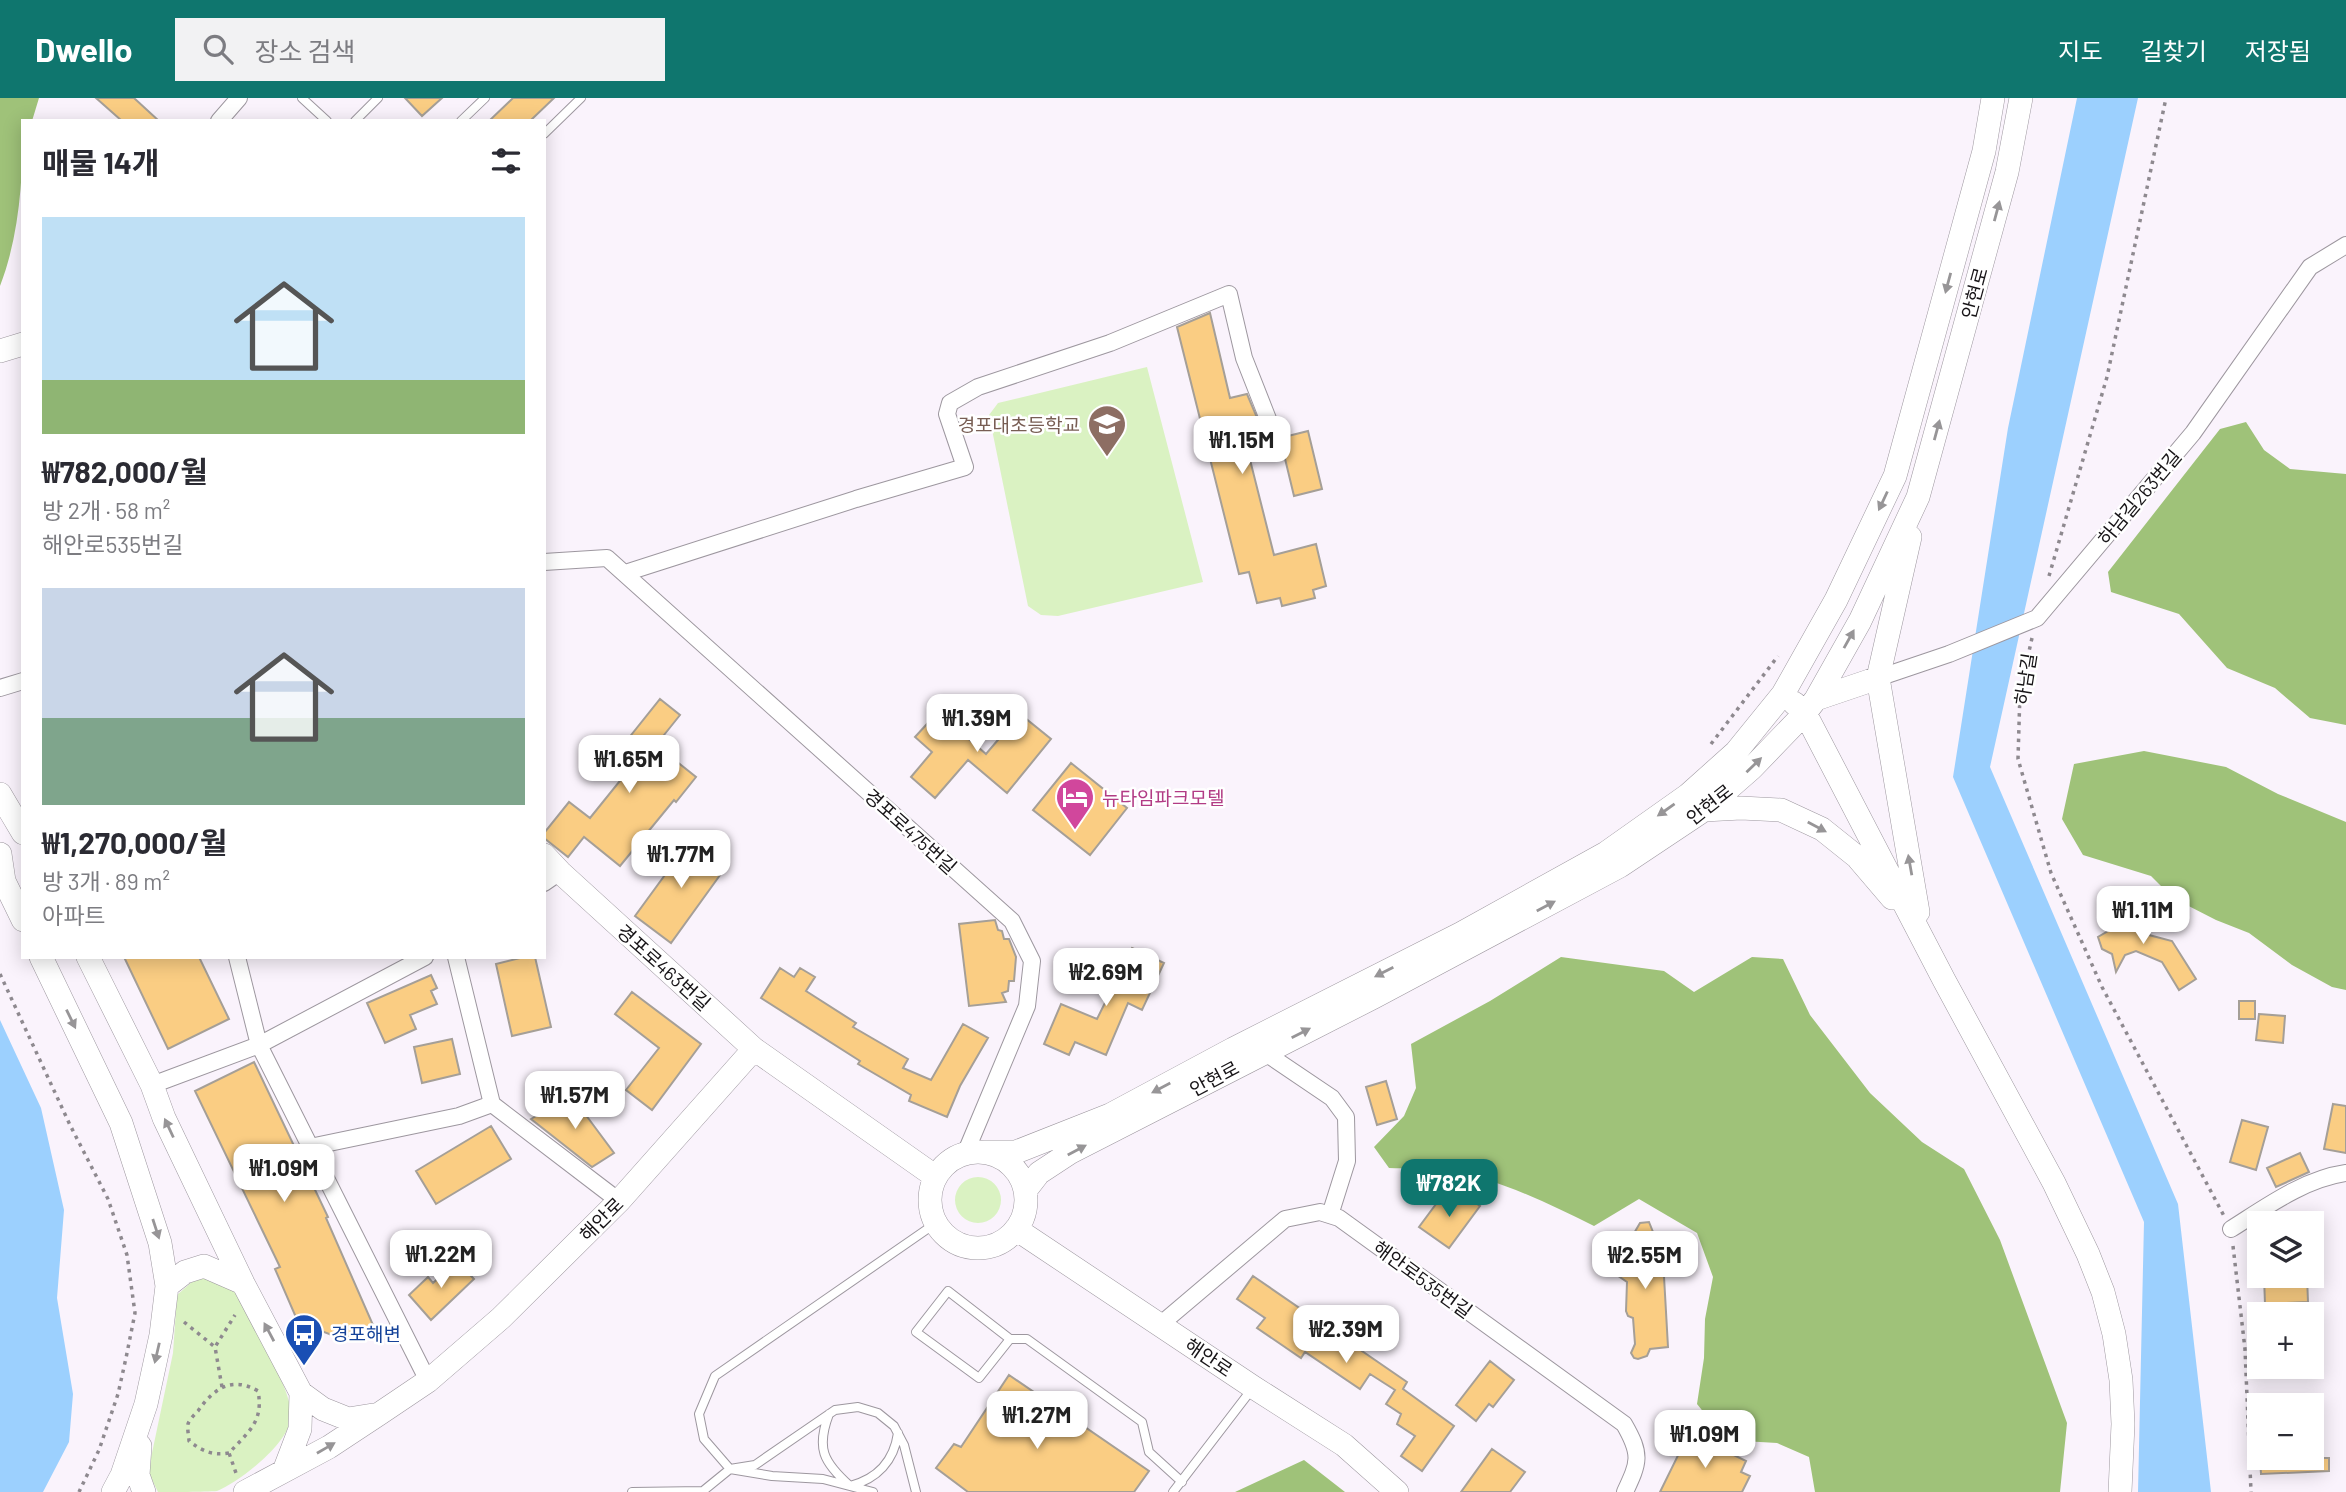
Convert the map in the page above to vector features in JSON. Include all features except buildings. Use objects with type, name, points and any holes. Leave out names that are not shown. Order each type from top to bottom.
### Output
[{"type":"street","points":[[221,119],[239,98]]},
{"type":"street","name":"안현로","points":[[974,1153],[1016,1152],[1110,1115],[1233,1049],[1460,934],[1606,853],[1688,794],[1736,752],[1783,694],[1836,600],[1895,476],[1984,151],[1993,98]]},
{"type":"street","name":"안현로","points":[[1025,1191],[1039,1173],[1071,1152],[1620,866],[1704,810],[1752,768],[1810,706],[1860,621],[1920,490],[2007,172],[2021,98]]},
{"type":"street","name":"하남길263번길","points":[[1878,678],[1950,654],[2031,620],[2193,433],[2310,267],[2346,245]]},
{"type":"street","points":[[625,573],[965,467],[947,414],[950,403],[978,387],[1110,343],[1228,294],[1244,358],[1268,419]]},
{"type":"street","points":[[0,351],[21,345]]},
{"type":"street","points":[[1920,490],[1878,678],[1921,932]]},
{"type":"street","name":"경포로475번길","points":[[546,562],[607,558],[1012,921],[1032,961],[1027,1006],[974,1153]]},
{"type":"street","points":[[1810,706],[1878,678]]},
{"type":"street","points":[[0,688],[21,682]]},
{"type":"street","points":[[1783,694],[1810,706],[1944,979],[2054,1183],[2088,1254],[2103,1292],[2114,1334],[2121,1380],[2123,1424],[2120,1492]]},
{"type":"street","points":[[0,794],[21,830]]},
{"type":"street","points":[[1704,810],[1781,810],[1822,829],[1857,857],[1921,932]]},
{"type":"street","points":[[0,854],[4,881],[21,916]]},
{"type":"street","name":"경포로463번길","points":[[546,860],[552,877],[754,1049]]},
{"type":"street","points":[[42,959],[121,1123],[160,1243],[167,1286],[138,1463],[138,1475],[144,1492]]},
{"type":"street","points":[[89,959],[152,1085],[164,1118],[243,1283],[301,1393],[323,1409],[348,1419],[379,1414]]},
{"type":"street","points":[[238,959],[259,1045],[428,1381]]},
{"type":"street","points":[[152,1085],[259,1045],[421,959]]},
{"type":"street","points":[[456,959],[492,1104],[620,1201]]},
{"type":"street","points":[[754,1049],[936,1177]]},
{"type":"street","name":"해안로","points":[[241,1485],[284,1471],[329,1447],[428,1381],[501,1318],[620,1201],[754,1049]]},
{"type":"street","points":[[1161,1324],[1285,1219],[1320,1212],[1330,1215],[1348,1161],[1346,1116],[1332,1098],[1264,1052]]},
{"type":"street","points":[[310,1147],[458,1116],[492,1104]]},
{"type":"street","points":[[974,1153],[998,1157],[1011,1165],[1020,1177],[1025,1191],[1025,1204],[1016,1229],[1004,1240],[990,1246],[974,1248],[959,1244],[946,1236],[936,1223],[930,1208],[930,1192],[943,1167],[974,1153]]},
{"type":"street","points":[[2231,1229],[2290,1193],[2334,1175],[2346,1174]]},
{"type":"street","name":"해안로535번길","points":[[1330,1215],[1339,1218],[1624,1424],[1633,1440],[1638,1465],[1625,1492]]},
{"type":"street","name":"해안로","points":[[1016,1229],[1344,1445],[1397,1492]]},
{"type":"street","points":[[167,1286],[185,1272],[204,1266],[243,1283]]},
{"type":"street","points":[[284,1471],[300,1429],[301,1393]]},
{"type":"street","points":[[113,1492],[122,1475],[146,1404]]},
{"type":"lane","points":[[302,98],[325,119]]},
{"type":"lane","points":[[357,119],[378,98]]},
{"type":"lane","points":[[463,119],[485,98]]},
{"type":"lane","points":[[546,132],[582,98]]},
{"type":"lane","points":[[873,1492],[823,1479],[772,1476],[730,1469],[704,1439],[699,1414],[715,1376],[936,1223]]},
{"type":"lane","points":[[1010,1339],[979,1378],[916,1332],[948,1291],[1010,1339],[1027,1339],[1142,1422],[1149,1452],[1182,1482]]},
{"type":"lane","points":[[1173,1492],[1254,1387]]},
{"type":"lane","points":[[632,1492],[703,1492],[730,1469],[755,1465],[835,1410],[858,1407],[878,1413],[894,1426],[904,1445],[916,1492]]},
{"type":"lane","points":[[829,1414],[822,1433],[823,1452],[833,1471],[850,1486]]},
{"type":"lane","points":[[850,1486],[863,1483],[890,1461],[898,1433]]},
{"type":"path","points":[[2048,578],[2107,377],[2166,98]]},
{"type":"path","name":"하남길","points":[[2031,620],[2020,692],[2018,759],[2051,873],[2102,987],[2231,1229],[2245,1349],[2251,1492]]},
{"type":"path","points":[[1704,753],[1784,648]]},
{"type":"path","points":[[0,974],[70,1125],[108,1199],[127,1255],[135,1313],[126,1358],[99,1450],[79,1492]]},
{"type":"path","points":[[215,1347],[240,1308]]},
{"type":"path","points":[[179,1318],[215,1347],[222,1387]]},
{"type":"path","points":[[236,1383],[258,1391],[261,1405],[257,1422],[229,1453],[203,1452],[189,1441],[188,1424],[204,1402],[222,1387],[236,1383]]},
{"type":"path","points":[[229,1453],[241,1485]]},
{"type":"green space","points":[[0,98],[39,98],[33,119],[21,119],[19,205],[12,246],[0,286]]},
{"type":"green space","points":[[1147,367],[1203,582],[1058,616],[1041,615],[1028,606],[989,415],[998,403]]},
{"type":"green space","points":[[2246,422],[2264,450],[2290,469],[2346,474],[2346,725],[2310,718],[2275,688],[2227,668],[2179,614],[2111,592],[2108,572],[2220,429]]},
{"type":"green space","points":[[2144,751],[2226,767],[2278,794],[2346,822],[2346,990],[2332,987],[2292,965],[2249,933],[2173,898],[2151,876],[2083,855],[2062,819],[2074,764]]},
{"type":"green space","points":[[1561,957],[1664,971],[1694,992],[1752,957],[1783,959],[1810,1015],[1870,1093],[1922,1142],[1964,1169],[2000,1240],[2067,1423],[2060,1492],[1815,1492],[1809,1457],[1777,1443],[1726,1440],[1697,1404],[1704,1358],[1705,1319],[1713,1277],[1697,1233],[1639,1199],[1594,1226],[1521,1192],[1482,1178],[1443,1170],[1389,1168],[1374,1147],[1404,1116],[1416,1088],[1411,1044],[1490,1001]]},
{"type":"green space","points":[[978,1177],[994,1184],[1001,1200],[994,1216],[978,1223],[962,1216],[955,1200],[962,1184]]},
{"type":"green space","points":[[210,1276],[232,1285],[277,1370],[290,1404],[291,1417],[282,1439],[273,1450],[250,1471],[226,1486],[217,1491],[158,1492],[148,1472],[173,1353],[177,1295],[194,1280]]},
{"type":"green space","points":[[1304,1460],[1345,1492],[1235,1492]]},
{"type":"water","points":[[2077,98],[2138,98],[1990,767],[2178,1204],[2211,1492],[2138,1492],[2144,1222],[1953,777],[2008,428]]},
{"type":"water","points":[[0,1020],[41,1108],[64,1210],[57,1298],[73,1394],[69,1442],[43,1492],[0,1492]]},
{"type":"place","name":"경포대초등학교","points":[[1107,458]]},
{"type":"place","name":"뉴타임파크모텔","points":[[1075,831]]},
{"type":"place","name":"경포해변","points":[[304,1367]]}]
